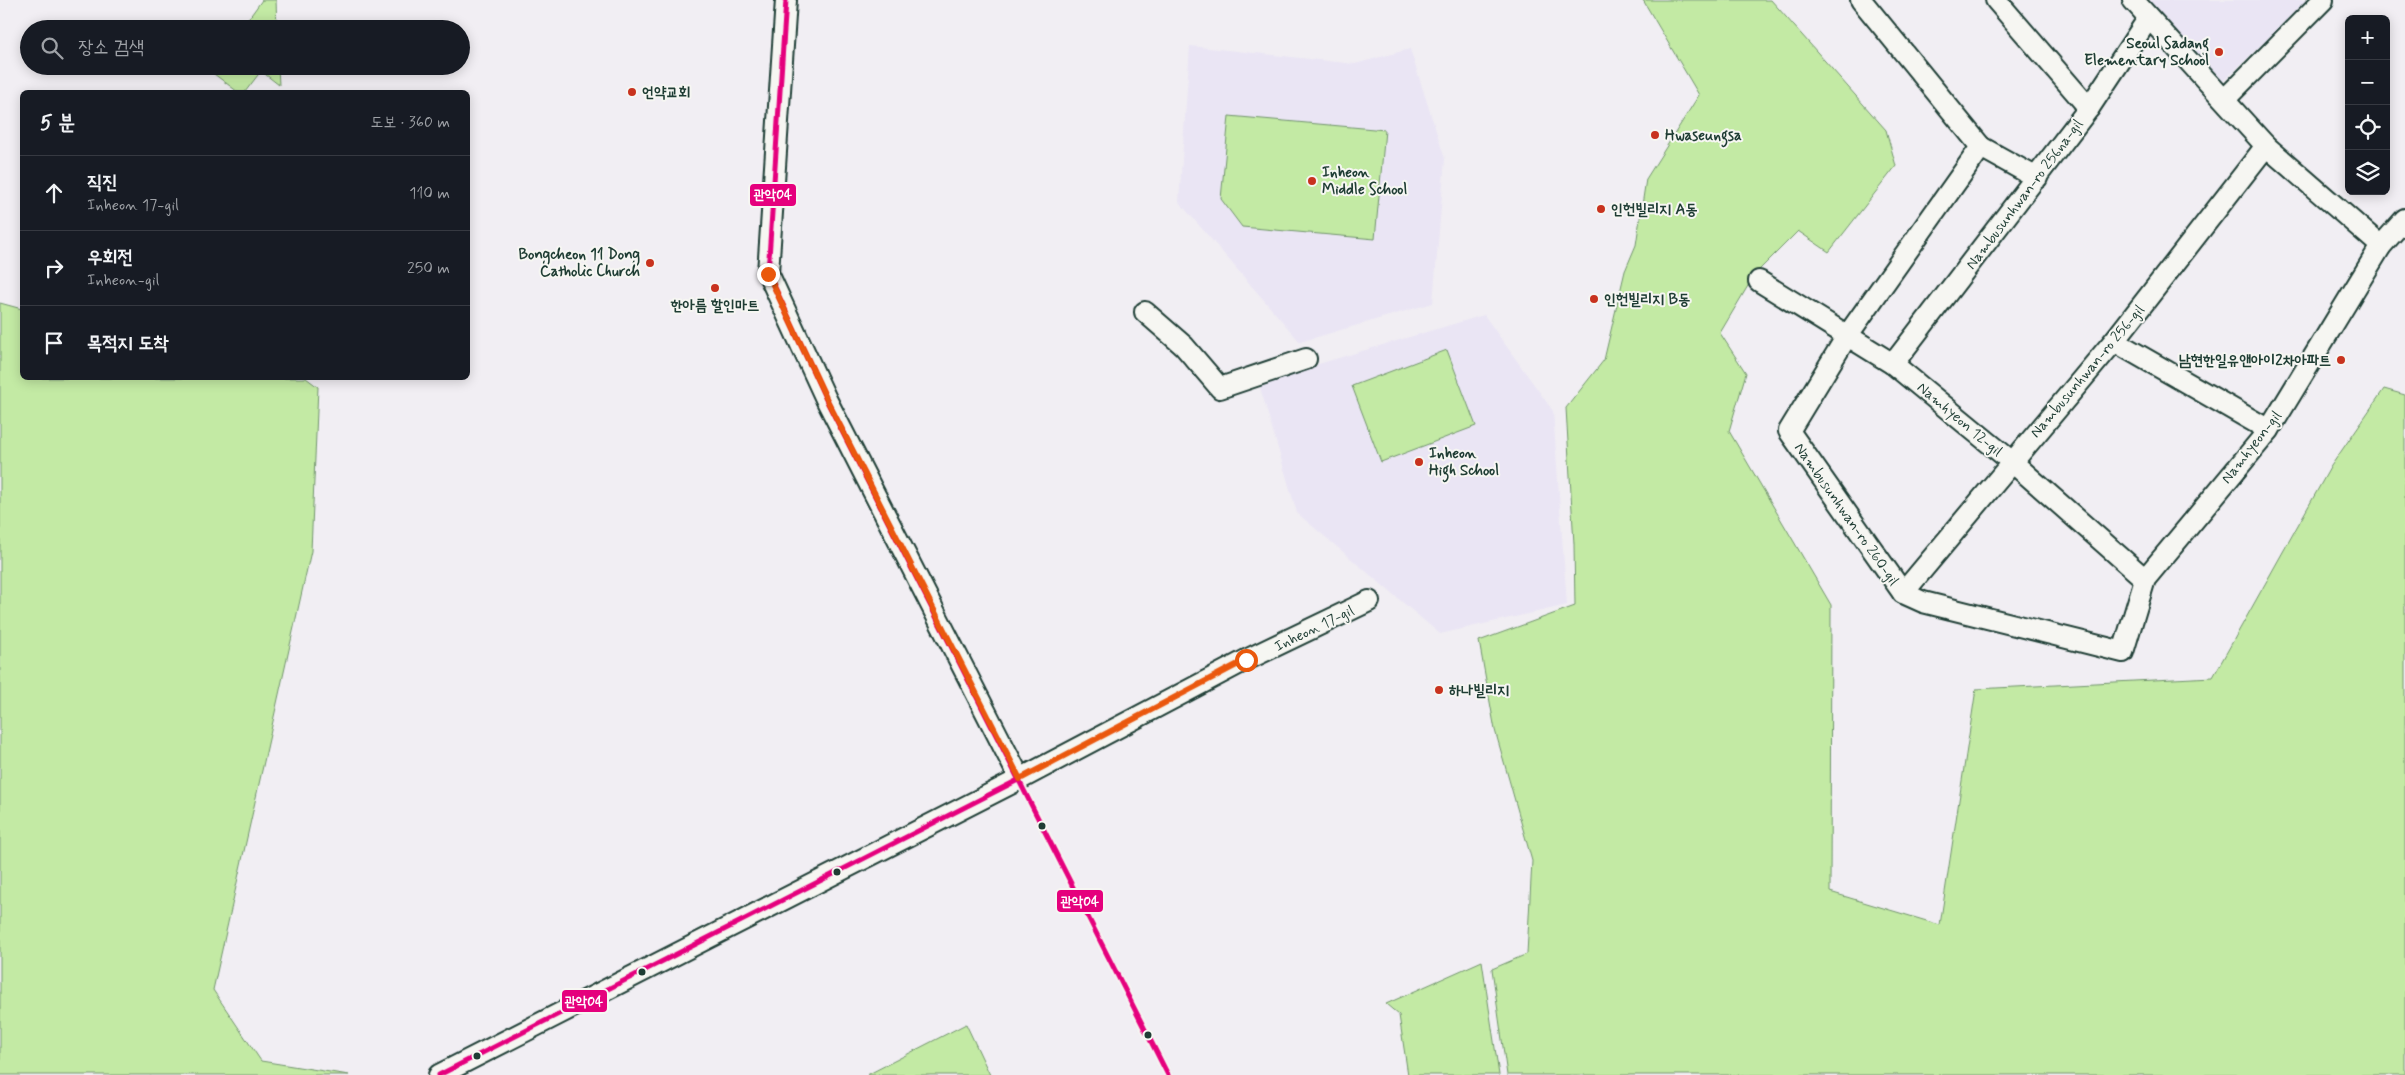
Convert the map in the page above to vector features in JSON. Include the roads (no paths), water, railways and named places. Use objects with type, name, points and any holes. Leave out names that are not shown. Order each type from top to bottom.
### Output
[{"type":"street","points":[[786,0],[768,274],[826,398],[1020,779]]},
{"type":"street","points":[[1861,0],[1981,147],[2037,178]]},
{"type":"street","points":[[1996,0],[2089,108]]},
{"type":"street","points":[[2133,0],[2148,19],[2225,99],[2266,146],[2381,246]]},
{"type":"street","points":[[2225,99],[2323,0]]},
{"type":"street","name":"Nambusunhwan-ro 256na-gil","points":[[1894,364],[2089,108],[2148,19]]},
{"type":"street","name":"Nambusunhwan-ro 256-gil","points":[[1903,593],[2011,461],[2114,341],[2266,146]]},
{"type":"street","name":"Nambusunhwan-ro 260-gil","points":[[1981,147],[1846,336],[1789,431],[1903,593],[1923,602],[2123,652]]},
{"type":"street","name":"Namhyeon-gil","points":[[2123,652],[2144,579],[2269,430],[2381,246],[2405,219]]},
{"type":"street","name":"Namhyeon 12-gil","points":[[1759,281],[1894,364],[2011,461],[2144,579]]},
{"type":"street","points":[[1145,312],[1184,346],[1220,388],[1306,359]]},
{"type":"street","points":[[2114,341],[2269,430]]},
{"type":"street","name":"Inheon 17-gil","points":[[439,1075],[1020,779],[1246,660],[1369,601]]},
{"type":"place","name":"Seoul Sadang Elementary School","points":[[2219,52]]},
{"type":"place","name":"언약교회","points":[[632,92]]},
{"type":"place","name":"Hwaseungsa","points":[[1655,135]]},
{"type":"place","name":"Inheon Middle School","points":[[1312,181]]},
{"type":"place","name":"인헌빌리지 A동","points":[[1601,209]]},
{"type":"place","name":"Bongcheon 11 Dong Catholic Church","points":[[650,263]]},
{"type":"place","name":"한아름 할인마트","points":[[715,288]]},
{"type":"place","name":"인헌빌리지 B동","points":[[1594,299]]},
{"type":"place","name":"남현한일유앤아이2차아파트","points":[[2341,360]]},
{"type":"place","name":"Inheon High School","points":[[1419,462]]},
{"type":"place","name":"하나빌리지","points":[[1439,690]]}]
